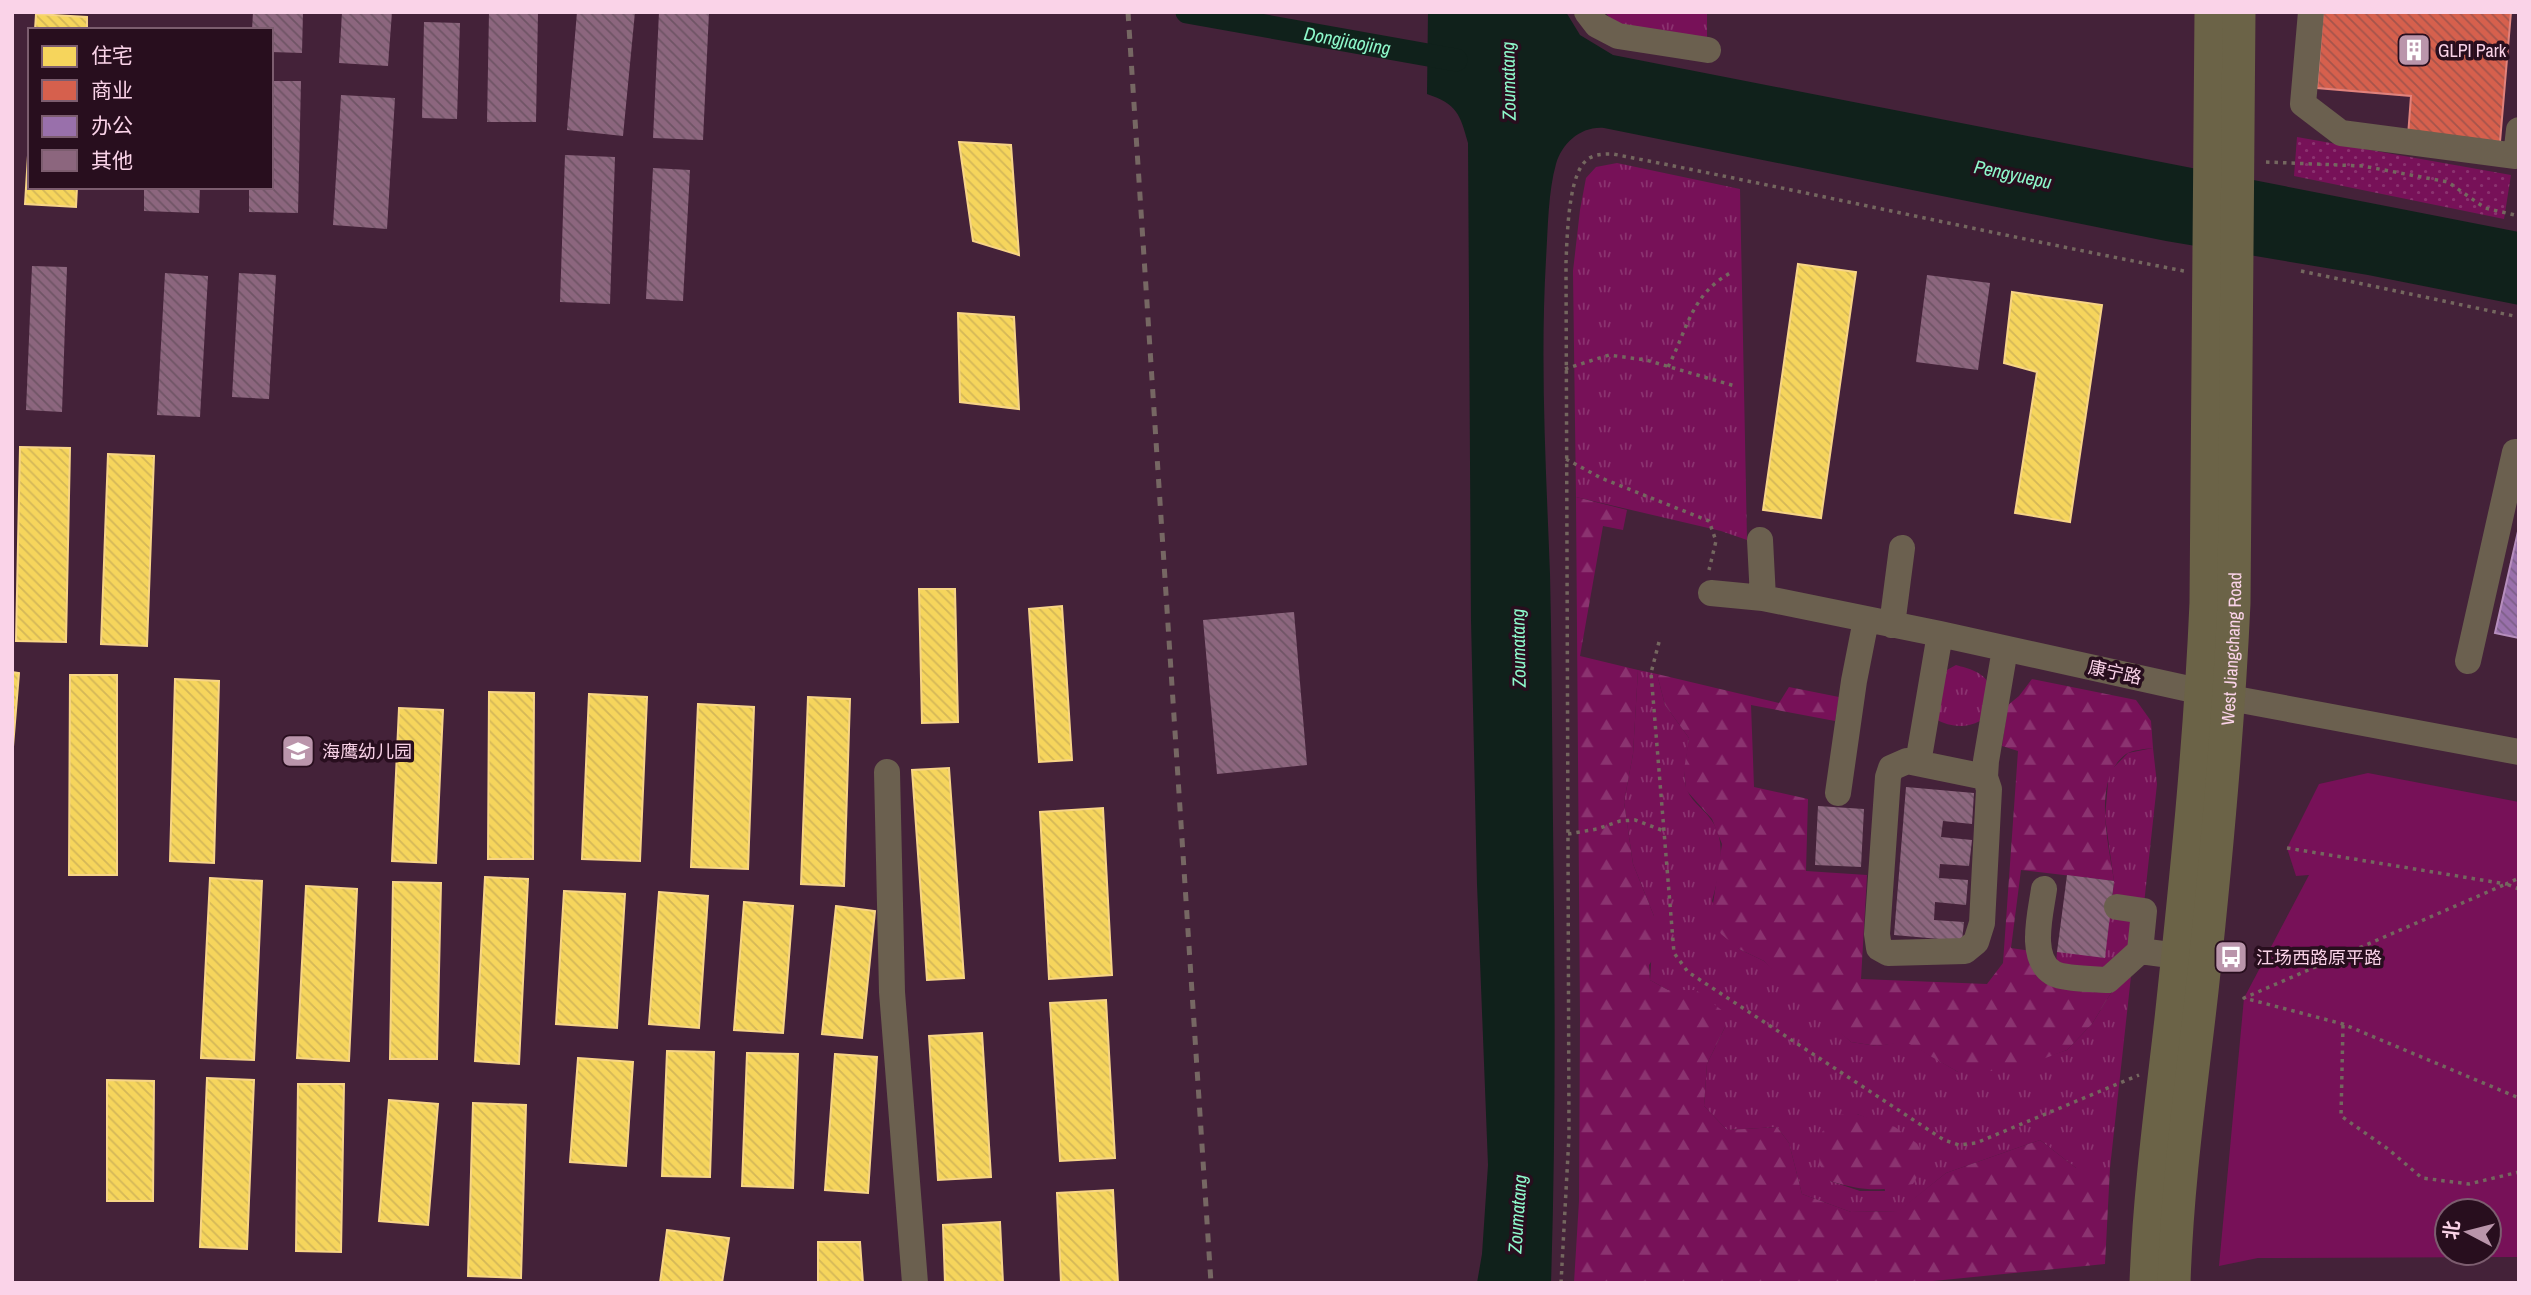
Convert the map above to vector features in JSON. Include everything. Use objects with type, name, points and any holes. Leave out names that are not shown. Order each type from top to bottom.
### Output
[{"type":"main road","name":"West Jiangchang Road","points":[[2211,12],[2227,166]]},
{"type":"main road","name":"West Jiangchang Road","points":[[2174,1283],[2179,1204],[2214,881],[2216,694],[2206,603],[2217,293],[2239,12]]},
{"type":"main road","name":"West Jiangchang Road","points":[[2146,1283],[2178,956],[2216,694]]},
{"type":"street","points":[[1587,12],[1597,25],[1618,36],[1708,50]]},
{"type":"street","points":[[2311,12],[2303,104],[2341,132],[2515,156],[2519,130]]},
{"type":"street","points":[[2468,662],[2515,452],[2519,453]]},
{"type":"street","points":[[1760,540],[1763,598]]},
{"type":"street","points":[[1892,625],[1902,548]]},
{"type":"street","name":"康宁路","points":[[1711,593],[1763,598],[2216,694],[2519,752]]},
{"type":"street","points":[[1838,793],[1866,620]]},
{"type":"street","points":[[1918,763],[1940,634]]},
{"type":"street","points":[[1985,777],[1907,761],[1891,768],[1888,777],[1877,934],[1879,948],[1888,953],[1965,951],[1976,942],[1982,923],[1989,789],[1985,777],[2005,649]]},
{"type":"street","points":[[887,772],[892,992],[915,1283]]},
{"type":"street","points":[[2044,889],[2036,946],[2047,967],[2054,974],[2108,980],[2140,951],[2144,911],[2117,907]]},
{"type":"street","points":[[2140,951],[2178,956]]},
{"type":"path","points":[[1561,1283],[1569,1136],[1565,369],[1569,214],[1582,164],[1596,154],[1613,154],[1726,176],[1979,231],[2217,293]]},
{"type":"path","points":[[2227,166],[2363,166],[2448,182],[2485,208],[2519,216]]},
{"type":"path","points":[[2301,271],[2519,317]]},
{"type":"path","points":[[1668,367],[1699,298],[1715,281],[1732,272]]},
{"type":"path","points":[[1565,369],[1609,355],[1646,360],[1735,386]]},
{"type":"path","points":[[1566,459],[1601,478],[1709,521],[1716,541],[1708,576],[1711,593]]},
{"type":"path","points":[[1658,642],[1651,673],[1675,953],[1688,972],[1944,1140],[1959,1145],[1976,1143],[2166,1063]]},
{"type":"path","points":[[1568,834],[1635,820],[1665,831]]},
{"type":"path","points":[[2287,848],[2506,884],[2519,889]]},
{"type":"path","points":[[2519,878],[2244,998],[2343,1024],[2519,1098]]},
{"type":"path","points":[[2343,1024],[2341,1116],[2388,1149],[2421,1178],[2469,1184],[2519,1172]]},
{"type":"green space","points":[[1605,12],[1707,12],[1707,38],[1616,25]]},
{"type":"green space","points":[[2297,137],[2511,175],[2504,219],[2294,176]]},
{"type":"green space","points":[[1617,163],[1740,189],[1747,540],[1721,531],[1576,497],[1573,271],[1580,210],[1586,178],[1596,167]]},
{"type":"green space","points":[[1576,497],[1627,510],[1623,530],[1603,526],[1580,656],[1638,670],[1633,754],[1624,802],[1633,864],[1654,916],[1661,947],[1649,965],[1650,980],[1668,990],[1696,990],[1724,1012],[1725,1027],[1707,1064],[1704,1106],[1727,1130],[1777,1127],[1789,1143],[1802,1194],[1851,1212],[1898,1211],[1946,1173],[2040,1140],[2076,1168],[2110,1168],[2105,1264],[1913,1283],[1574,1283],[1579,1201],[1580,1019]]},
{"type":"green space","points":[[1956,665],[1979,673],[1989,684],[1980,721],[1963,726],[1946,724],[1935,719],[1945,671]]},
{"type":"green space","points":[[1638,670],[1657,674],[1665,705],[1689,738],[1685,768],[1686,787],[1715,826],[1721,847],[1712,901],[1739,949],[1764,961],[1851,1042],[1877,1046],[1906,1041],[1958,1072],[2049,1056],[2067,1050],[2092,1024],[2111,993],[2131,976],[2110,1168],[2076,1168],[2040,1140],[1946,1173],[1899,1211],[1851,1212],[1802,1194],[1789,1143],[1777,1127],[1727,1130],[1704,1106],[1707,1064],[1725,1027],[1696,990],[1668,990],[1650,980],[1654,916],[1633,864],[1624,802],[1633,754]],"holes":[[[1857,1114],[1876,1122],[1885,1191],[1860,1191],[1830,1181]]]},
{"type":"green space","points":[[1657,674],[1779,703],[1789,687],[1839,697],[1835,721],[1751,705],[1754,787],[1808,799],[1806,871],[1867,875],[1861,979],[1987,984],[2003,963],[2018,751],[2002,746],[2008,705],[2032,679],[2136,700],[2151,721],[2153,748],[2126,754],[2115,765],[2109,780],[2105,813],[2114,881],[2021,870],[2011,948],[2031,951],[2050,985],[2111,993],[2092,1024],[2067,1050],[2021,1067],[1983,1072],[1958,1072],[1906,1042],[1877,1046],[1851,1042],[1800,999],[1764,961],[1739,949],[1721,934],[1711,917],[1722,844],[1712,819],[1686,790],[1684,770],[1689,738],[1665,705]]},
{"type":"green space","points":[[2153,748],[2157,784],[2144,904],[2112,900],[2114,881],[2105,817],[2109,772],[2128,753]]},
{"type":"green space","points":[[2368,773],[2519,802],[2519,1257],[2503,1257],[2503,1197],[2433,1197],[2433,1257],[2258,1258],[2219,1266],[2244,998],[2309,875],[2296,876],[2287,848],[2319,784]]},
{"type":"green space","points":[[2110,915],[2137,919],[2134,947],[2106,970],[2056,963],[2057,952]]},
{"type":"green space","points":[[1857,1114],[1895,1127],[1919,1145],[1923,1166],[1913,1184],[1871,1189],[1830,1181],[1819,1164],[1822,1132],[1838,1115]]},
{"type":"water","points":[[1428,12],[1566,12],[1580,35],[1613,55],[2519,232],[2519,305],[2368,275],[2166,241],[1604,128],[1580,133],[1568,143],[1556,164],[1550,198],[1544,338],[1551,605],[1554,939],[1551,1283],[1477,1283],[1482,1254],[1488,1165],[1477,884],[1471,620],[1468,143],[1456,111],[1445,102],[1427,94]]},
{"type":"building: 住宅","points":[[36,14],[87,17],[87,28],[35,28]]},
{"type":"building: 住宅","points":[[959,142],[1011,145],[1019,255],[973,241]]},
{"type":"building: 住宅","points":[[28,155],[28,189],[77,189],[76,207],[25,204]]},
{"type":"building: 住宅","points":[[1798,264],[1856,272],[1821,518],[1763,510]]},
{"type":"building: 住宅","points":[[2012,292],[2102,305],[2070,522],[2015,513],[2037,372],[2004,363]]},
{"type":"building: 住宅","points":[[958,313],[1014,317],[1019,409],[960,402]]},
{"type":"building: 住宅","points":[[20,447],[70,448],[66,642],[16,641]]},
{"type":"building: 住宅","points":[[108,454],[154,456],[147,646],[101,644]]},
{"type":"building: 住宅","points":[[919,589],[955,589],[958,722],[922,723]]},
{"type":"building: 住宅","points":[[1062,606],[1072,760],[1039,762],[1029,609]]},
{"type":"building: 住宅","points":[[12,672],[19,673],[12,759]]},
{"type":"building: 住宅","points":[[70,675],[117,675],[117,875],[69,875]]},
{"type":"building: 住宅","points":[[175,679],[219,681],[214,863],[170,861]]},
{"type":"building: 住宅","points":[[489,692],[534,693],[533,859],[488,859]]},
{"type":"building: 住宅","points":[[589,694],[647,697],[640,861],[582,859]]},
{"type":"building: 住宅","points":[[808,697],[850,699],[844,886],[801,884]]},
{"type":"building: 住宅","points":[[698,704],[754,707],[748,869],[691,867]]},
{"type":"building: 住宅","points":[[399,708],[443,710],[436,863],[392,861]]},
{"type":"building: 住宅","points":[[949,768],[964,978],[927,980],[912,770]]},
{"type":"building: 住宅","points":[[1103,808],[1112,975],[1049,979],[1040,812]]},
{"type":"building: 住宅","points":[[485,877],[528,879],[519,1064],[475,1061]]},
{"type":"building: 住宅","points":[[210,878],[262,881],[254,1060],[201,1058]]},
{"type":"building: 住宅","points":[[393,882],[441,883],[437,1059],[390,1059]]},
{"type":"building: 住宅","points":[[306,886],[357,889],[349,1061],[297,1058]]},
{"type":"building: 住宅","points":[[564,891],[625,894],[617,1028],[556,1024]]},
{"type":"building: 住宅","points":[[659,892],[708,896],[699,1028],[649,1024]]},
{"type":"building: 住宅","points":[[744,902],[793,906],[783,1033],[734,1030]]},
{"type":"building: 住宅","points":[[836,906],[875,911],[862,1038],[822,1034]]},
{"type":"building: 住宅","points":[[1106,1000],[1115,1158],[1060,1161],[1050,1003]]},
{"type":"building: 住宅","points":[[982,1033],[991,1177],[938,1180],[929,1036]]},
{"type":"building: 住宅","points":[[667,1051],[714,1052],[710,1177],[662,1176]]},
{"type":"building: 住宅","points":[[747,1053],[798,1054],[793,1188],[742,1186]]},
{"type":"building: 住宅","points":[[835,1054],[877,1057],[868,1193],[825,1190]]},
{"type":"building: 住宅","points":[[578,1058],[633,1062],[626,1166],[570,1162]]},
{"type":"building: 住宅","points":[[207,1078],[254,1080],[247,1249],[200,1247]]},
{"type":"building: 住宅","points":[[107,1080],[154,1081],[153,1201],[107,1201]]},
{"type":"building: 住宅","points":[[298,1084],[344,1084],[341,1252],[296,1251]]},
{"type":"building: 住宅","points":[[389,1100],[438,1104],[428,1225],[379,1221]]},
{"type":"building: 住宅","points":[[473,1103],[526,1105],[521,1278],[468,1276]]},
{"type":"building: 住宅","points":[[1113,1190],[1118,1283],[1061,1283],[1057,1193]]},
{"type":"building: 住宅","points":[[1000,1222],[1003,1283],[945,1283],[943,1225]]},
{"type":"building: 住宅","points":[[667,1230],[729,1238],[722,1283],[660,1283]]},
{"type":"building: 住宅","points":[[818,1242],[860,1242],[863,1283],[818,1283]]},
{"type":"building: 商业","name":"GLPI Park","points":[[2323,12],[2511,12],[2500,142],[2408,136],[2411,96],[2317,88]]},
{"type":"building: 办公","points":[[2519,527],[2519,638],[2495,633]]},
{"type":"building: 其他","points":[[253,12],[303,12],[302,53],[273,52],[273,28],[252,28]]},
{"type":"building: 其他","points":[[342,12],[392,12],[388,66],[339,63]]},
{"type":"building: 其他","points":[[489,12],[538,12],[536,122],[487,122]]},
{"type":"building: 其他","points":[[577,12],[635,12],[623,136],[567,130]]},
{"type":"building: 其他","points":[[659,12],[709,12],[703,140],[653,138]]},
{"type":"building: 其他","points":[[424,22],[460,23],[457,119],[422,118]]},
{"type":"building: 其他","points":[[273,81],[301,81],[298,213],[249,212],[249,189],[273,189]]},
{"type":"building: 其他","points":[[341,95],[395,98],[387,229],[333,225]]},
{"type":"building: 其他","points":[[565,155],[615,157],[610,304],[560,302]]},
{"type":"building: 其他","points":[[653,168],[690,170],[683,301],[646,299]]},
{"type":"building: 其他","points":[[144,189],[200,189],[199,213],[144,211]]},
{"type":"building: 其他","points":[[32,266],[67,267],[62,412],[26,410]]},
{"type":"building: 其他","points":[[165,273],[208,276],[200,417],[157,415]]},
{"type":"building: 其他","points":[[239,273],[276,275],[269,399],[232,397]]},
{"type":"building: 其他","points":[[1927,275],[1990,283],[1978,370],[1916,362]]},
{"type":"building: 其他","points":[[1294,612],[1307,765],[1217,774],[1203,620]]},
{"type":"building: 其他","points":[[1906,787],[1974,793],[1972,824],[1943,821],[1941,837],[1972,840],[1969,866],[1940,864],[1939,878],[1968,880],[1966,905],[1935,902],[1934,920],[1964,922],[1962,941],[1894,935]]},
{"type":"building: 其他","points":[[1818,806],[1864,809],[1861,867],[1815,865]]},
{"type":"building: 其他","points":[[2067,875],[2114,881],[2105,958],[2057,952]]},
{"type":"waterway","name":"Dongjiaojing","points":[[1187,12],[1456,60]]},
{"type":"railway","points":[[1128,12],[1211,1283]]},
{"type":"place","name":"GLPI Park","points":[[2414,50]]},
{"type":"place","name":"海鹰幼儿园","points":[[298,751]]},
{"type":"place","name":"江场西路原平路","points":[[2231,957]]},
{"type":"water label","name":"Zoumatang","points":[[1508,81]]},
{"type":"water label","name":"Pengyuepu","points":[[2013,174]]},
{"type":"water label","name":"Zoumatang","points":[[1518,648]]},
{"type":"water label","name":"Zoumatang","points":[[1517,1214]]}]
